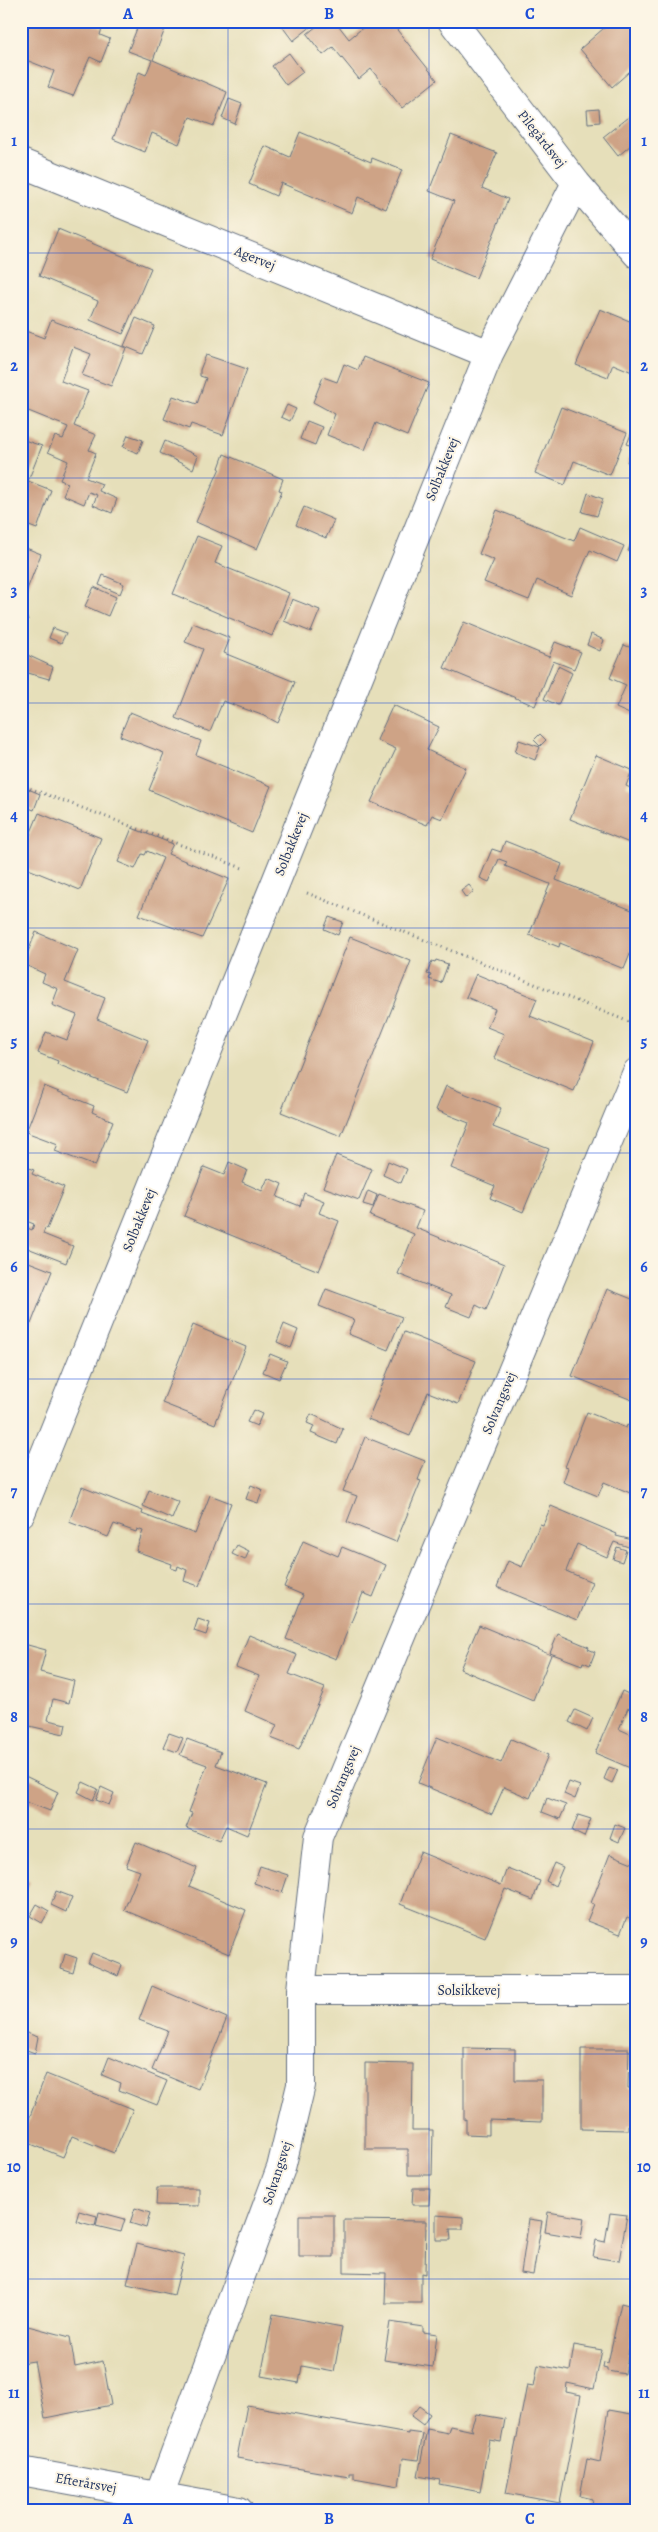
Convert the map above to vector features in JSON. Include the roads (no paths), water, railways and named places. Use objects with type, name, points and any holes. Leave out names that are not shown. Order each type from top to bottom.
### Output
[{"type":"street","name":"Pilegårdsvej","points":[[452,21],[576,183],[637,254]]},
{"type":"street","name":"Agervej","points":[[21,163],[488,354]]},
{"type":"street","name":"Solbakkevej","points":[[21,1513],[488,354],[576,183]]},
{"type":"street","name":"Solvangsvej","points":[[157,2503],[281,2168],[301,2084],[301,1990],[318,1837],[637,1072]]},
{"type":"street","name":"Solsikkevej","points":[[301,1990],[637,1990]]},
{"type":"street","name":"Efterårsvej","points":[[21,2471],[157,2503],[239,2511]]}]
